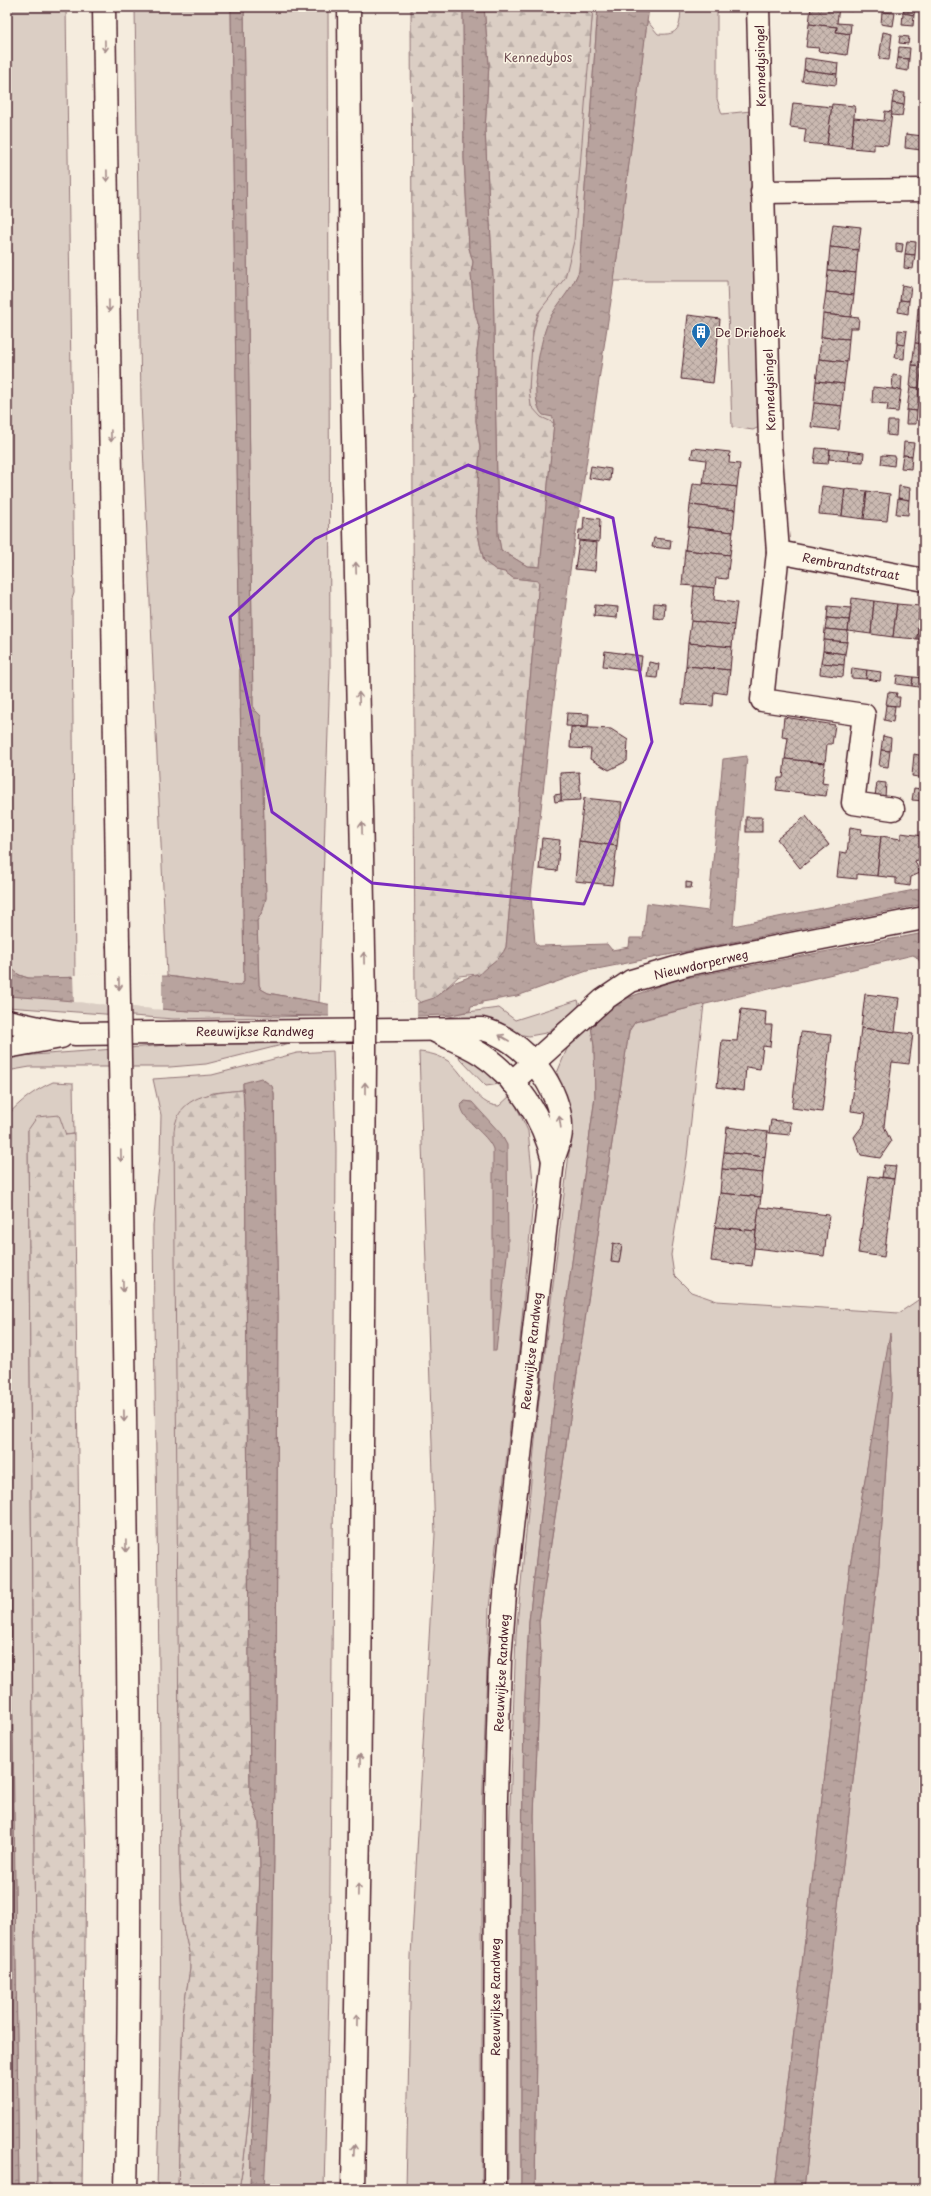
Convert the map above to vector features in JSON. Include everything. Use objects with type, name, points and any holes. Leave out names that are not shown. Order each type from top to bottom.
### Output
[{"type":"main road","points":[[104,7],[121,1117],[130,1848],[130,2035],[126,2189]]},
{"type":"main road","points":[[349,7],[352,351],[365,1059],[359,1830],[353,2189]]},
{"type":"main road","name":"Kennedysingel","points":[[758,7],[770,443],[778,552],[762,700],[864,715],[853,803],[893,809]]},
{"type":"main road","points":[[762,192],[924,190]]},
{"type":"main road","name":"Rembrandtstraat","points":[[778,552],[924,580]]},
{"type":"main road","name":"Nieuwdorperweg","points":[[512,1082],[603,1000],[631,981],[689,964],[924,918]]},
{"type":"main road","name":"Reeuwijkse Randweg","points":[[7,1021],[53,1032],[76,1034],[485,1030],[500,1035],[514,1044],[534,1063],[547,1082],[559,1115],[561,1134],[553,1160],[507,1567],[500,1668],[496,1797],[495,2189]]},
{"type":"main road","name":"Reeuwijkse Randweg","points":[[433,1030],[480,1054],[495,1065],[512,1082],[527,1101],[544,1131],[553,1160]]},
{"type":"main road","name":"Reeuwijkse Randweg","points":[[7,1047],[76,1034]]},
{"type":"highlighted area","points":[[468,465],[613,518],[652,742],[584,904],[372,883],[272,812],[230,617],[315,539]]},
{"type":"green space","points":[[7,7],[66,7],[74,593],[72,599],[75,977],[48,979],[29,978],[13,971],[7,964]]},
{"type":"green space","points":[[135,7],[231,7],[244,982],[238,986],[167,976],[141,402]]},
{"type":"green space","points":[[244,7],[328,7],[330,670],[319,1003],[268,993],[261,989],[259,985],[257,921],[263,910],[266,898],[261,716],[253,708]]},
{"type":"green space","points":[[411,7],[463,7],[464,158],[469,248],[473,262],[471,274],[474,308],[480,331],[477,350],[476,421],[480,447],[476,523],[484,561],[496,570],[505,572],[513,578],[539,581],[506,947],[504,952],[478,977],[477,974],[459,976],[434,999],[421,1003],[415,998]]},
{"type":"green space","name":"Kennedybos","points":[[484,7],[593,7],[574,241],[565,278],[538,313],[533,330],[529,389],[531,406],[541,417],[554,423],[540,567],[527,566],[501,550],[498,534],[493,278],[485,130],[489,64]]},
{"type":"green space","points":[[593,7],[598,7],[579,272],[566,297],[551,316],[544,334],[535,383],[543,414],[553,416],[554,423],[541,417],[531,406],[529,380],[532,345],[536,322],[545,301],[585,97]]},
{"type":"green space","points":[[681,7],[717,7],[717,99],[722,114],[751,111],[761,426],[753,430],[732,427],[727,281],[614,281],[647,21],[658,34],[671,33],[675,31],[679,24]]},
{"type":"green space","points":[[7,996],[71,999],[172,1010],[322,1016],[174,1019],[7,1007]]},
{"type":"green space","points":[[578,1000],[580,1008],[546,1033],[529,1036],[517,1034],[504,1027],[444,1015],[499,1008],[515,1020]]},
{"type":"green space","points":[[704,1004],[687,1156],[671,1255],[674,1275],[691,1292],[717,1301],[899,1313],[924,1296],[924,2189],[804,2189],[879,1564],[892,1383],[890,1336],[850,1566],[775,2189],[535,2189],[537,2046],[534,1815],[541,1656],[539,1622],[629,1031],[635,1022]]},
{"type":"green space","points":[[591,1026],[594,1046],[595,1097],[561,1341],[529,1621],[524,1715],[521,1923],[521,2189],[508,2189],[508,1868],[516,1634],[539,1400],[570,1145],[567,1104],[557,1073],[569,1044]]},
{"type":"green space","points":[[290,1043],[206,1064],[170,1067],[30,1067],[7,1071],[7,1057],[168,1045]]},
{"type":"green space","points":[[333,1051],[336,1149],[335,1327],[329,1991],[324,2189],[264,2189],[263,2187],[271,2063],[276,1707],[278,1315],[274,1093],[273,1089],[243,1083],[243,1090],[212,1093],[188,1104],[180,1867],[182,1922],[190,1956],[190,1969],[183,2013],[178,2189],[157,2189],[161,1948],[160,1707],[153,1225],[160,1156],[161,1115],[153,1079],[212,1075],[297,1053]]},
{"type":"green space","points":[[457,1051],[480,1065],[500,1084],[486,1086],[460,1059]]},
{"type":"green space","points":[[419,1052],[441,1057],[448,1061],[454,1066],[477,1095],[491,1105],[499,1106],[511,1095],[528,1131],[534,1191],[519,1350],[489,1608],[482,1815],[482,2189],[406,2189],[411,1956],[435,1534]]},
{"type":"green space","points":[[53,1082],[73,1083],[74,1134],[66,1135],[28,1130],[37,2189],[19,2189],[9,1491],[7,1116],[28,1096]]},
{"type":"green space","points":[[243,1090],[245,1123],[250,1794],[259,1822],[260,1869],[254,2069],[244,2159],[239,2189],[178,2189],[183,2013],[190,1969],[190,1956],[182,1922],[180,1867],[174,1131],[177,1119],[182,1109],[190,1103],[199,1098],[220,1092]]},
{"type":"green space","points":[[59,1115],[66,1135],[74,1134],[81,1703],[86,1861],[82,2189],[37,2189],[28,1130],[37,1117]]},
{"type":"green space","points":[[254,2069],[250,2189],[239,2189],[244,2159]]},
{"type":"water","points":[[231,7],[244,7],[253,708],[261,716],[266,898],[263,910],[257,921],[259,985],[261,989],[268,993],[338,1006],[412,1005],[434,998],[453,983],[477,974],[478,976],[504,952],[506,947],[539,581],[513,578],[505,572],[496,570],[484,561],[476,523],[480,447],[476,421],[477,350],[480,331],[474,308],[471,274],[473,262],[469,248],[464,158],[463,7],[484,7],[489,64],[485,130],[493,278],[498,534],[501,550],[527,566],[540,567],[554,423],[553,417],[543,415],[538,407],[536,396],[537,367],[547,325],[554,310],[573,284],[579,271],[598,7],[649,7],[614,281],[570,571],[556,680],[531,895],[535,943],[539,946],[607,944],[612,950],[629,947],[630,938],[643,938],[647,903],[708,911],[723,759],[747,756],[733,926],[924,888],[924,904],[587,971],[517,996],[482,1002],[482,1004],[471,1006],[470,1011],[451,1015],[312,1016],[243,1014],[173,1010],[7,996],[7,964],[19,975],[28,978],[167,976],[238,986],[244,982]]},
{"type":"water","points":[[924,933],[924,1016],[921,1015],[923,973],[918,959],[913,955],[655,1016],[635,1022],[629,1031],[539,1622],[541,1656],[534,1815],[537,2046],[535,2189],[521,2189],[521,1923],[524,1715],[529,1621],[561,1341],[595,1097],[594,1046],[591,1026],[622,1000],[675,980]]},
{"type":"water","points":[[261,1078],[272,1086],[274,1093],[278,1315],[276,1707],[271,2063],[264,2189],[250,2189],[260,1869],[259,1822],[250,1794],[245,1123],[243,1083]]},
{"type":"water","points":[[465,1101],[472,1102],[501,1134],[507,1145],[508,1247],[496,1351],[493,1351],[493,1149],[486,1138],[466,1117],[461,1105]]},
{"type":"water","points":[[7,1274],[19,2189],[7,2189]]},
{"type":"water","points":[[890,1333],[892,1383],[879,1564],[804,2189],[775,2189],[850,1566]]},
{"type":"pier","points":[[162,974],[162,1010],[74,1002],[73,975]]},
{"type":"pier","points":[[417,1002],[417,1018],[329,1018],[329,1003]]},
{"type":"building","points":[[811,7],[839,7],[837,23],[851,24],[850,34],[836,32],[837,27],[809,24]]},
{"type":"building","points":[[839,7],[853,7],[852,11],[839,10]]},
{"type":"building","points":[[904,7],[915,7],[914,15],[903,13]]},
{"type":"building","points":[[882,12],[895,13],[893,26],[881,24]]},
{"type":"building","points":[[903,13],[914,15],[913,26],[902,25]]},
{"type":"building","points":[[809,24],[837,27],[836,32],[850,34],[847,55],[818,51],[819,48],[806,47]]},
{"type":"building","points":[[883,32],[892,34],[889,60],[879,59]]},
{"type":"building","points":[[900,36],[909,37],[908,44],[899,43]]},
{"type":"building","points":[[899,47],[910,48],[909,59],[898,58]]},
{"type":"building","points":[[805,58],[838,63],[837,74],[804,70]]},
{"type":"building","points":[[898,58],[909,59],[908,71],[896,69]]},
{"type":"building","points":[[804,70],[837,74],[836,85],[802,81]]},
{"type":"building","points":[[894,92],[905,93],[904,105],[892,103]]},
{"type":"building","points":[[793,103],[832,107],[827,145],[804,143],[806,129],[790,127]]},
{"type":"building","points":[[892,103],[904,105],[902,116],[891,115]]},
{"type":"building","points":[[832,104],[855,106],[851,148],[827,145]]},
{"type":"building","points":[[885,111],[892,112],[888,145],[874,144],[874,150],[851,148],[854,118],[884,121]]},
{"type":"building","points":[[906,134],[923,136],[921,150],[905,148]]},
{"type":"building","points":[[833,224],[861,227],[858,250],[830,247]]},
{"type":"building","points":[[924,234],[924,253],[922,253]]},
{"type":"building","points":[[907,241],[916,242],[915,255],[905,254]]},
{"type":"building","points":[[896,243],[903,244],[902,252],[896,251]]},
{"type":"building","points":[[830,247],[858,250],[856,273],[828,270]]},
{"type":"building","points":[[905,254],[915,255],[913,269],[904,268]]},
{"type":"building","points":[[828,270],[856,273],[854,295],[826,292]]},
{"type":"building","points":[[902,285],[911,287],[909,301],[900,300]]},
{"type":"building","points":[[826,292],[854,295],[851,317],[823,314]]},
{"type":"building","points":[[900,300],[909,301],[908,314],[898,312]]},
{"type":"building","points":[[918,308],[924,308],[924,321],[917,321]]},
{"type":"building","points":[[823,314],[859,318],[858,328],[850,328],[849,339],[821,337]]},
{"type":"building","name":"De Driehoek","points":[[688,315],[720,319],[713,383],[681,379]]},
{"type":"building","points":[[917,321],[924,321],[924,344],[915,343]]},
{"type":"building","points":[[898,330],[907,331],[905,345],[897,344]]},
{"type":"building","points":[[821,337],[849,339],[847,362],[819,359]]},
{"type":"building","points":[[915,343],[924,344],[922,366],[912,365]]},
{"type":"building","points":[[897,344],[905,345],[904,359],[895,358]]},
{"type":"building","points":[[819,359],[847,362],[844,384],[816,381]]},
{"type":"building","points":[[912,365],[922,366],[919,388],[910,387]]},
{"type":"building","points":[[893,375],[902,376],[901,390],[892,389]]},
{"type":"building","points":[[816,381],[844,384],[842,406],[814,403]]},
{"type":"building","points":[[873,387],[901,390],[898,412],[887,411],[888,404],[872,403]]},
{"type":"building","points":[[910,387],[919,388],[917,411],[907,410]]},
{"type":"building","points":[[814,403],[842,406],[839,430],[811,427]]},
{"type":"building","points":[[907,410],[917,411],[916,424],[906,424]]},
{"type":"building","points":[[888,421],[897,421],[896,436],[887,435]]},
{"type":"building","points":[[904,442],[914,443],[912,456],[903,455]]},
{"type":"building","points":[[693,448],[730,452],[729,463],[740,464],[737,487],[703,483],[706,460],[691,458]]},
{"type":"building","points":[[816,448],[830,449],[828,464],[814,463]]},
{"type":"building","points":[[830,449],[849,451],[848,461],[829,459]]},
{"type":"building","points":[[849,451],[864,453],[863,462],[848,461]]},
{"type":"building","points":[[882,455],[895,456],[894,466],[881,464]]},
{"type":"building","points":[[903,455],[912,456],[911,469],[901,468]]},
{"type":"building","points":[[591,466],[611,469],[610,481],[589,478]]},
{"type":"building","points":[[703,483],[737,487],[735,510],[690,505],[693,484],[703,485]]},
{"type":"building","points":[[822,486],[845,489],[842,516],[819,514]]},
{"type":"building","points":[[899,486],[910,488],[909,500],[898,498]]},
{"type":"building","points":[[845,489],[867,491],[864,519],[842,516]]},
{"type":"building","points":[[867,491],[890,494],[887,521],[864,519]]},
{"type":"building","points":[[898,498],[909,500],[908,515],[896,514]]},
{"type":"building","points":[[690,505],[735,510],[733,532],[688,527]]},
{"type":"building","points":[[584,517],[600,519],[599,542],[578,540],[579,530],[583,530]]},
{"type":"building","points":[[688,527],[733,532],[730,555],[685,550]]},
{"type":"building","points":[[654,538],[671,540],[670,549],[652,547]]},
{"type":"building","points":[[579,541],[597,543],[595,571],[575,569]]},
{"type":"building","points":[[685,550],[730,555],[727,579],[716,578],[715,588],[682,585]]},
{"type":"building","points":[[694,586],[715,588],[714,600],[737,603],[734,625],[691,621]]},
{"type":"building","points":[[852,598],[874,601],[871,634],[848,631]]},
{"type":"building","points":[[874,601],[897,604],[893,637],[871,634]]},
{"type":"building","points":[[654,603],[665,604],[664,619],[653,618]]},
{"type":"building","points":[[897,604],[920,606],[917,639],[893,637]]},
{"type":"building","points":[[595,605],[618,607],[617,618],[594,616]]},
{"type":"building","points":[[828,606],[851,608],[849,620],[827,618]]},
{"type":"building","points":[[920,606],[924,607],[924,640],[917,639]]},
{"type":"building","points":[[827,618],[849,620],[848,631],[825,629]]},
{"type":"building","points":[[691,621],[734,625],[732,647],[688,643]]},
{"type":"building","points":[[825,629],[848,631],[847,642],[824,640]]},
{"type":"building","points":[[824,640],[847,642],[845,654],[823,651]]},
{"type":"building","points":[[688,643],[732,647],[730,670],[686,666]]},
{"type":"building","points":[[605,651],[642,656],[640,671],[603,666]]},
{"type":"building","points":[[823,651],[845,654],[844,665],[821,663]]},
{"type":"building","points":[[649,662],[659,664],[657,678],[647,677]]},
{"type":"building","points":[[821,663],[844,665],[843,677],[820,674]]},
{"type":"building","points":[[686,666],[730,670],[727,694],[714,692],[713,706],[682,704]]},
{"type":"building","points":[[852,668],[867,670],[866,679],[851,678]]},
{"type":"building","points":[[867,670],[881,672],[880,681],[866,679]]},
{"type":"building","points":[[897,675],[913,677],[912,686],[896,684]]},
{"type":"building","points":[[913,677],[924,678],[924,688],[912,686]]},
{"type":"building","points":[[888,692],[897,693],[896,697],[900,697],[899,706],[886,705]]},
{"type":"building","points":[[886,705],[895,706],[893,722],[884,720]]},
{"type":"building","points":[[567,713],[589,714],[588,727],[566,726]]},
{"type":"building","points":[[784,717],[835,725],[832,744],[827,744],[825,763],[785,759],[788,738],[782,737]]},
{"type":"building","points":[[571,727],[611,729],[628,740],[627,761],[609,770],[590,759],[591,749],[570,748]]},
{"type":"building","points":[[883,736],[891,738],[890,751],[881,750]]},
{"type":"building","points":[[881,750],[890,751],[888,767],[879,766]]},
{"type":"building","points":[[914,754],[924,756],[924,778],[912,776]]},
{"type":"building","points":[[785,759],[825,763],[822,783],[828,784],[826,796],[776,790],[778,778],[783,778]]},
{"type":"building","points":[[579,772],[581,800],[561,801],[560,773]]},
{"type":"building","points":[[923,778],[924,801],[912,800],[914,788],[921,789]]},
{"type":"building","points":[[877,782],[886,783],[885,797],[875,796]]},
{"type":"building","points":[[561,794],[561,801],[555,802],[554,795]]},
{"type":"building","points":[[584,798],[622,802],[617,846],[579,841]]},
{"type":"building","points":[[806,816],[829,845],[800,868],[777,839]]},
{"type":"building","points":[[746,817],[762,817],[762,832],[746,832]]},
{"type":"building","points":[[850,827],[862,829],[861,834],[881,836],[877,876],[857,874],[857,879],[837,877],[840,852],[847,853]]},
{"type":"building","points":[[901,833],[923,836],[924,839],[924,858],[915,861],[920,873],[911,877],[910,886],[896,884],[896,878],[877,876],[881,836],[901,839]]},
{"type":"building","points":[[542,838],[560,840],[557,871],[539,869]]},
{"type":"building","points":[[579,841],[617,846],[612,885],[575,881]]},
{"type":"building","points":[[686,882],[692,883],[691,888],[686,888]]},
{"type":"building","points":[[865,994],[899,998],[895,1032],[861,1028]]},
{"type":"building","points":[[741,1009],[766,1012],[765,1025],[772,1025],[770,1047],[763,1046],[760,1069],[746,1067],[744,1091],[717,1087],[722,1040],[737,1041]]},
{"type":"building","points":[[861,1028],[913,1034],[909,1064],[892,1062],[884,1126],[891,1142],[880,1158],[861,1155],[854,1137],[864,1124],[866,1113],[851,1111]]},
{"type":"building","points":[[801,1032],[831,1035],[822,1112],[792,1108]]},
{"type":"building","points":[[771,1120],[791,1122],[790,1135],[769,1133]]},
{"type":"building","points":[[727,1127],[768,1132],[765,1157],[724,1152]]},
{"type":"building","points":[[724,1152],[765,1157],[763,1173],[722,1169]]},
{"type":"building","points":[[884,1165],[896,1166],[894,1179],[882,1177]]},
{"type":"building","points":[[722,1169],[763,1173],[761,1197],[720,1193]]},
{"type":"building","points":[[869,1176],[894,1179],[884,1257],[858,1253]]},
{"type":"building","points":[[720,1193],[761,1197],[756,1231],[715,1227]]},
{"type":"building","points":[[759,1207],[829,1215],[824,1256],[754,1248]]},
{"type":"building","points":[[715,1227],[756,1231],[752,1266],[711,1261]]},
{"type":"building","points":[[613,1243],[622,1245],[619,1263],[611,1262]]},
{"type":"place","name":"De Driehoek","points":[[701,349]]}]
